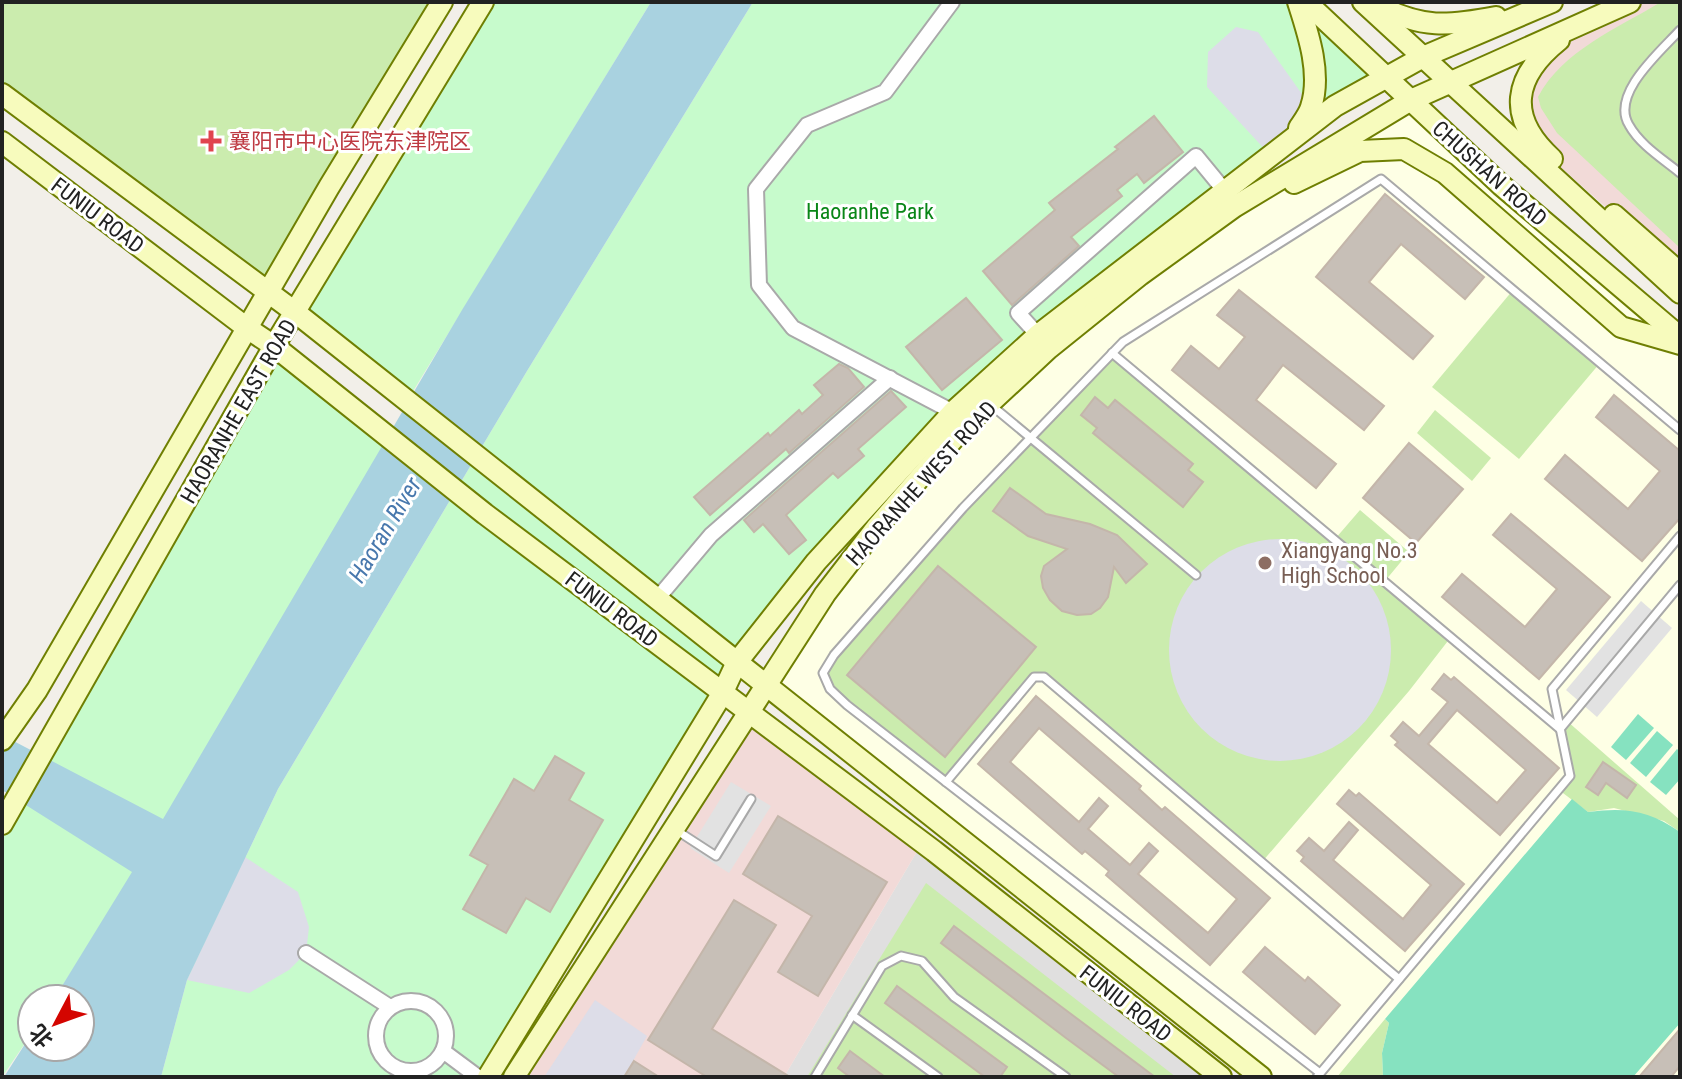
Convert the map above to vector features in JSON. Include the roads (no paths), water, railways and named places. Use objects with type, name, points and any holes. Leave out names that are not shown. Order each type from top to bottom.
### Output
[{"type":"street","name":"HAORANHE EAST ROAD","points":[[2,740],[37,690],[267,293],[442,2]]},
{"type":"street","name":"HAORANHE EAST ROAD","points":[[2,824],[274,346],[483,2]]},
{"type":"street","points":[[952,2],[885,92],[807,125],[756,189],[759,285],[793,328],[953,412]]},
{"type":"street","points":[[1293,138],[1311,108],[1314,90],[1311,50],[1298,2]]},
{"type":"street","name":"CHUSHAN ROAD","points":[[1306,2],[1501,185],[1680,337]]},
{"type":"street","name":"CHUSHAN ROAD","points":[[1363,2],[1680,293]]},
{"type":"street","points":[[1372,2],[1399,17],[1453,25],[1532,11]]},
{"type":"street","name":"HAORANHE WEST ROAD","points":[[488,1077],[722,694],[737,662],[816,562],[953,412],[1038,335],[1335,106],[1423,57],[1552,2]]},
{"type":"street","name":"HAORANHE WEST ROAD","points":[[514,1077],[825,594],[876,528],[962,429],[1048,349],[1140,275],[1262,189],[1411,100],[1630,2]]},
{"type":"street","points":[[1577,25],[1542,53],[1526,73],[1518,99],[1526,126],[1538,147],[1680,273]]},
{"type":"street","points":[[2,94],[295,312],[1261,1077]]},
{"type":"street","name":"FUNIU ROAD","points":[[2,142],[274,346],[748,715],[934,851],[1221,1077]]},
{"type":"street","points":[[1262,189],[1290,185],[1360,151],[1404,149],[1445,173],[1621,327],[1680,344]]},
{"type":"street","points":[[1038,335],[1018,313],[1196,156],[1224,190]]},
{"type":"street","points":[[657,599],[711,535],[890,378]]},
{"type":"street","points":[[306,953],[390,1007]]},
{"type":"street","points":[[412,1000],[434,1008],[446,1028],[443,1051],[436,1061],[416,1071],[393,1066],[378,1049],[377,1026],[390,1007],[412,1000]]},
{"type":"street","points":[[443,1051],[478,1077]]},
{"type":"lane","points":[[1680,30],[1632,83],[1625,113],[1628,124],[1647,146],[1680,173]]},
{"type":"lane","points":[[1680,430],[1381,179],[1123,342],[1029,437],[834,655],[823,673],[830,689],[847,705],[1319,1075],[1570,776],[1552,689],[1680,536]]},
{"type":"lane","points":[[1112,353],[1560,729]]},
{"type":"lane","points":[[990,404],[1196,575]]},
{"type":"lane","points":[[1560,729],[1680,585]]},
{"type":"lane","points":[[946,782],[1034,677],[1044,677],[1399,979]]},
{"type":"lane","points":[[674,828],[716,856],[751,799]]},
{"type":"lane","points":[[815,1077],[882,966],[901,956],[922,961],[954,997],[1066,1077]]},
{"type":"lane","points":[[852,1015],[938,1077]]},
{"type":"water","name":"Haoran River","points":[[651,2],[753,2],[527,371],[278,789],[187,980],[161,1077],[4,1077],[16,1058],[16,1063],[96,1063],[96,983],[64,983],[132,872],[2,790],[2,735],[163,819],[462,310]]},
{"type":"place","name":"襄阳市中心医院东津院区","points":[[211,141]]},
{"type":"place","name":"Xiangyang No.3 High School","points":[[1265,563]]},
{"type":"park label","name":"Haoranhe Park","points":[[870,211]]}]
